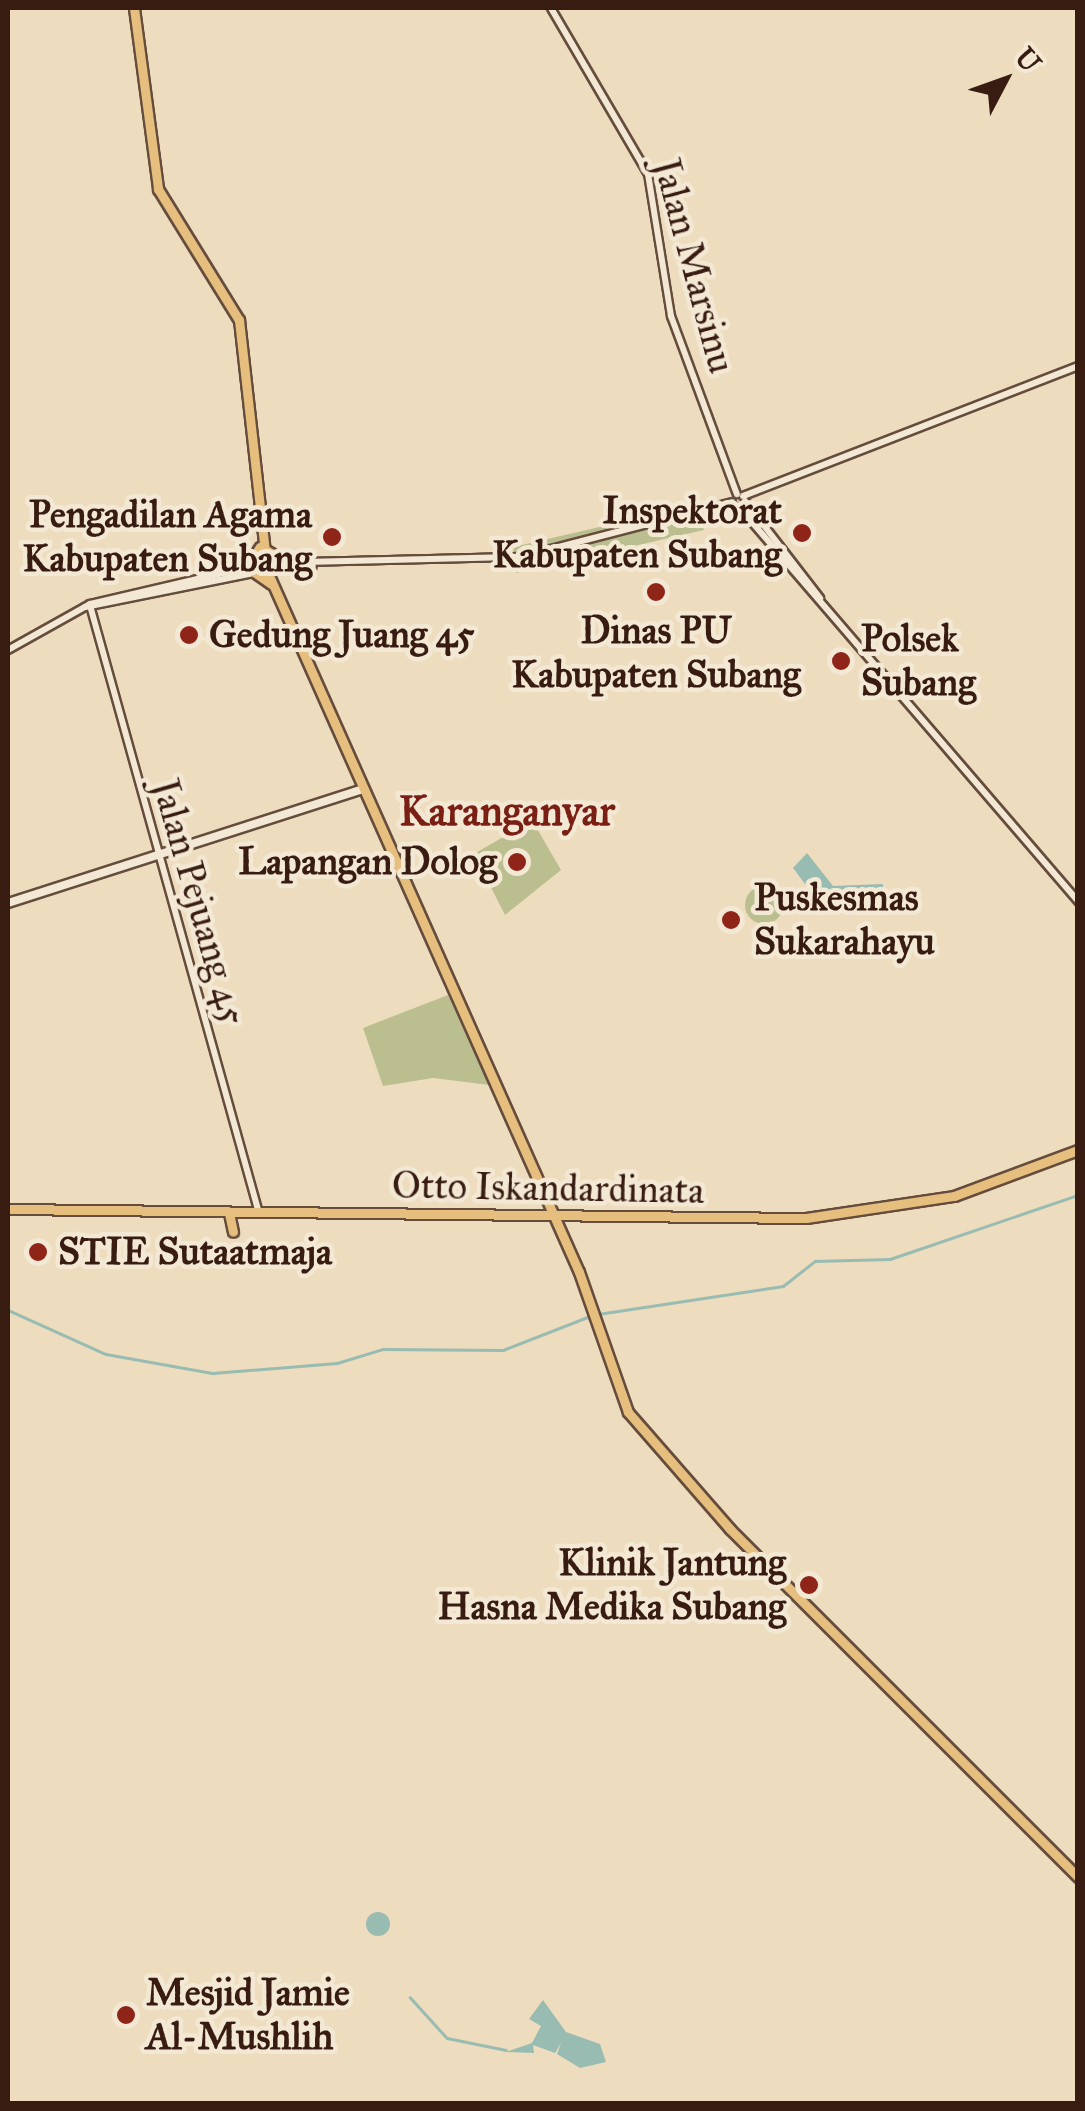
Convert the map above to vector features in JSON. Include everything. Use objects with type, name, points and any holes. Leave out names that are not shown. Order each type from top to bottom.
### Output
[{"type":"main road","points":[[134,8],[154,174],[180,228],[239,320],[260,545],[273,586],[554,1218],[634,1421],[1078,1877]]},
{"type":"main road","points":[[260,545],[287,566],[273,586]]},
{"type":"main road","points":[[260,545],[250,570],[273,586]]},
{"type":"main road","points":[[8,903],[363,788]]},
{"type":"main road","name":"Otto Iskandardinata","points":[[8,1209],[554,1218],[848,1215],[980,1189],[1078,1150]]},
{"type":"main road","points":[[228,1213],[233,1232]]},
{"type":"street","name":"Jalan Marsinu","points":[[551,8],[646,168],[671,316],[738,501],[1078,901]]},
{"type":"street","points":[[8,650],[88,606],[250,570],[538,555],[738,501],[1078,366]]},
{"type":"street","name":"Jalan Pejuang 45","points":[[88,606],[260,1214]]},
{"type":"green space","points":[[695,505],[704,530],[516,573],[513,547]]},
{"type":"green space","name":"Lapangan Dolog","points":[[532,820],[561,870],[505,915],[474,854]]},
{"type":"green space","points":[[764,886],[778,891],[783,905],[778,919],[764,924],[750,919],[745,905],[750,891]]},
{"type":"green space","points":[[448,995],[489,1085],[433,1078],[383,1086],[363,1028]]},
{"type":"water","points":[[807,853],[833,886],[883,884],[883,893],[824,909],[793,868]]},
{"type":"water","points":[[378,1912],[390,1924],[378,1936],[366,1924]]},
{"type":"water","points":[[543,2000],[566,2032],[600,2044],[606,2062],[580,2068],[557,2054],[561,2043],[555,2053],[533,2045],[534,2053],[506,2052],[532,2043],[541,2026],[529,2019]]},
{"type":"waterway","points":[[598,1314],[783,1286],[815,1261],[890,1259],[1078,1195]]},
{"type":"waterway","points":[[8,1310],[106,1354],[213,1373],[337,1363],[383,1349],[503,1350],[590,1316]]},
{"type":"waterway","points":[[410,1997],[447,2038],[506,2050]]},
{"type":"place","name":"Inspektorat Kabupaten Subang","points":[[802,533]]},
{"type":"place","name":"Pengadilan Agama Kabupaten Subang","points":[[332,537]]},
{"type":"place","name":"Dinas PU Kabupaten Subang","points":[[656,592]]},
{"type":"place","name":"Gedung Juang 45","points":[[189,635]]},
{"type":"place","name":"Polsek Subang","points":[[841,661]]},
{"type":"place","name":"Lapangan Dolog","points":[[517,862]]},
{"type":"place","name":"Puskesmas Sukarahayu","points":[[731,920]]},
{"type":"place","name":"STIE Sutaatmaja","points":[[38,1252]]},
{"type":"place","name":"Klinik Jantung Hasna Medika Subang","points":[[809,1585]]},
{"type":"place","name":"Mesjid Jamie Al-Mushlih","points":[[126,2015]]},
{"type":"district","name":"Karanganyar","points":[[507,811]]}]
